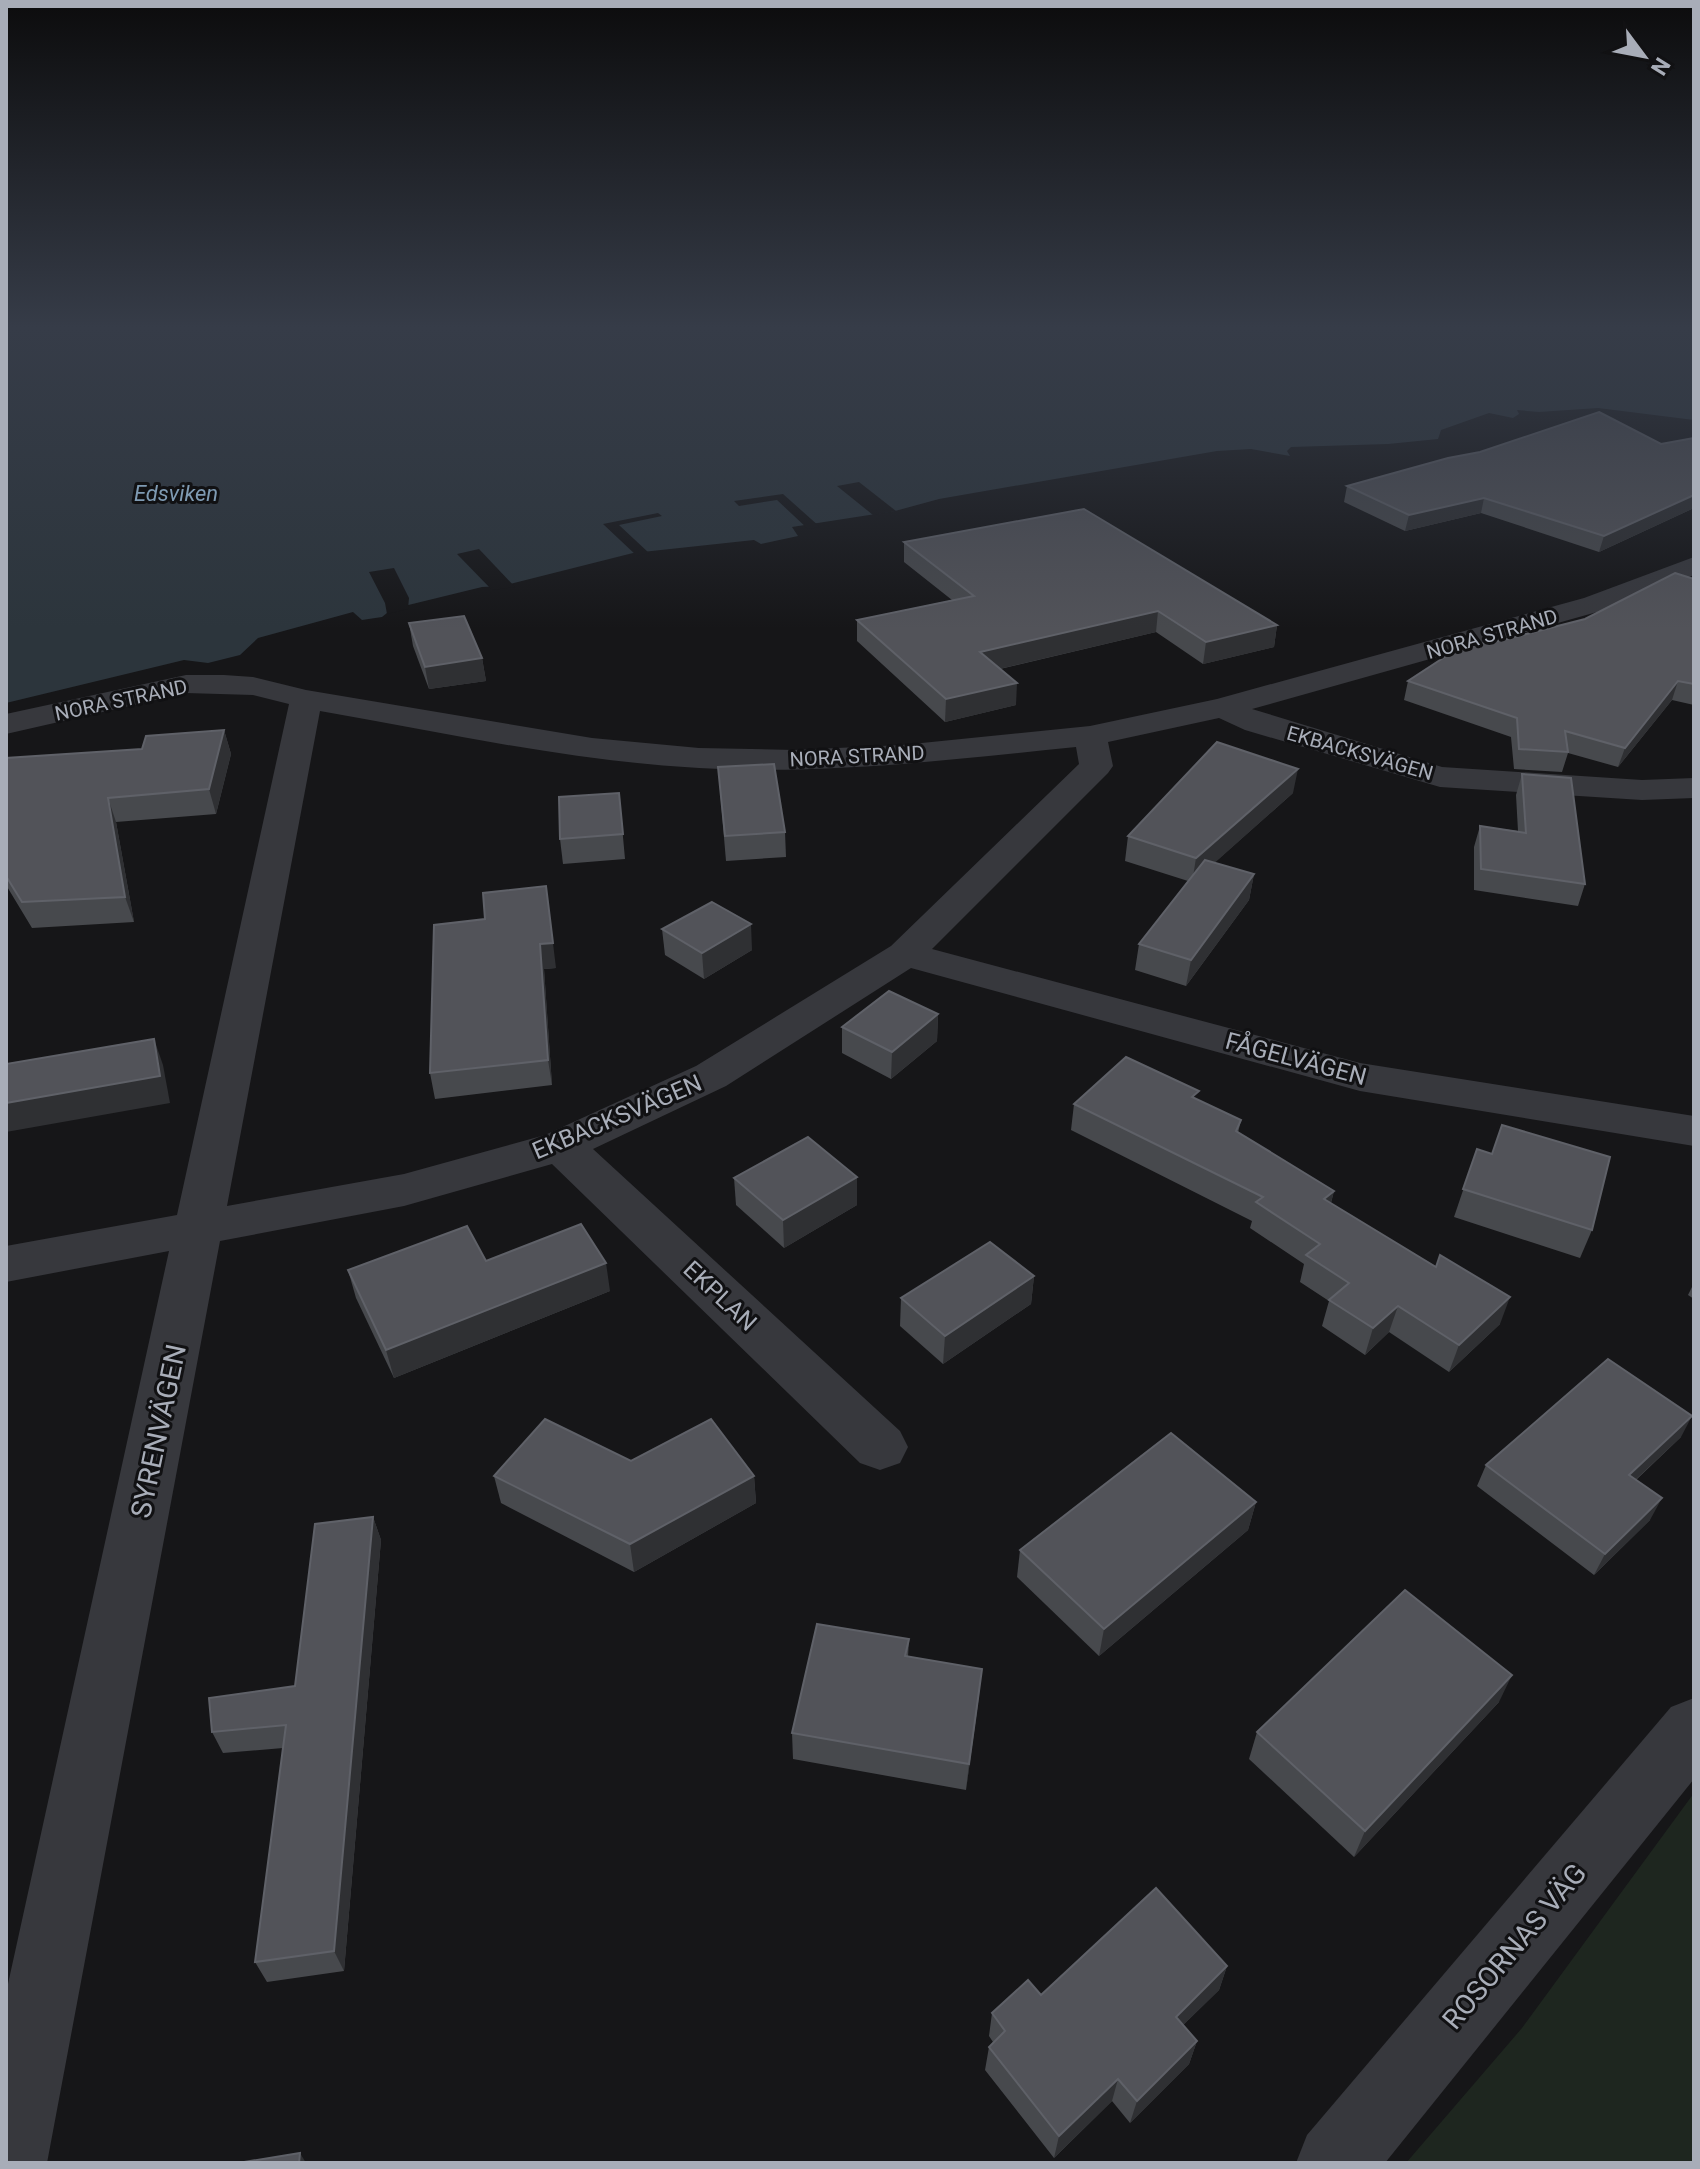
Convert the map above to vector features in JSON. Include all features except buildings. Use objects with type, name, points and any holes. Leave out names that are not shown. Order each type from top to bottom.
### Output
[{"type":"street","name":"NORA STRAND","points":[[6,724],[186,684],[253,686],[306,699],[578,746],[699,758],[794,760],[902,755],[1090,736],[1222,708],[1583,608],[1694,565]]},
{"type":"street","name":"SYRENVÄGEN","points":[[8,2163],[306,699]]},
{"type":"street","name":"EKBACKSVÄGEN","points":[[1222,708],[1256,723],[1440,777],[1642,790],[1694,788]]},
{"type":"street","name":"EKBACKSVÄGEN","points":[[6,1264],[404,1190],[561,1146],[711,1076],[905,954],[1096,766],[1090,736]]},
{"type":"street","name":"FÅGELVÄGEN","points":[[905,954],[1360,1077],[1694,1131]]},
{"type":"street","name":"EKPLAN","points":[[561,1146],[880,1447]]},
{"type":"street","name":"ROSORNAS VÄG","points":[[1335,2163],[1694,1729]]},
{"type":"shaded area","points":[[1694,1793],[1694,2163],[1406,2163],[1522,2028]]},
{"type":"water","name":"Edsviken","points":[[6,426],[1452,426],[1441,430],[1438,439],[1291,447],[1287,451],[1290,456],[1251,449],[1217,451],[792,527],[798,536],[761,544],[754,540],[633,553],[502,586],[482,587],[392,609],[382,617],[362,620],[353,612],[258,638],[240,655],[208,663],[184,660],[6,703]]},
{"type":"pier","points":[[859,482],[896,511],[873,515],[837,486]]},
{"type":"pier","points":[[783,494],[820,527],[808,529],[777,500],[739,506],[734,501]]},
{"type":"pier","points":[[658,513],[662,516],[619,525],[649,553],[637,556],[603,524]]},
{"type":"pier","points":[[479,549],[515,587],[492,590],[457,554]]},
{"type":"pier","points":[[394,568],[409,598],[408,609],[387,614],[385,603],[369,572]]}]
